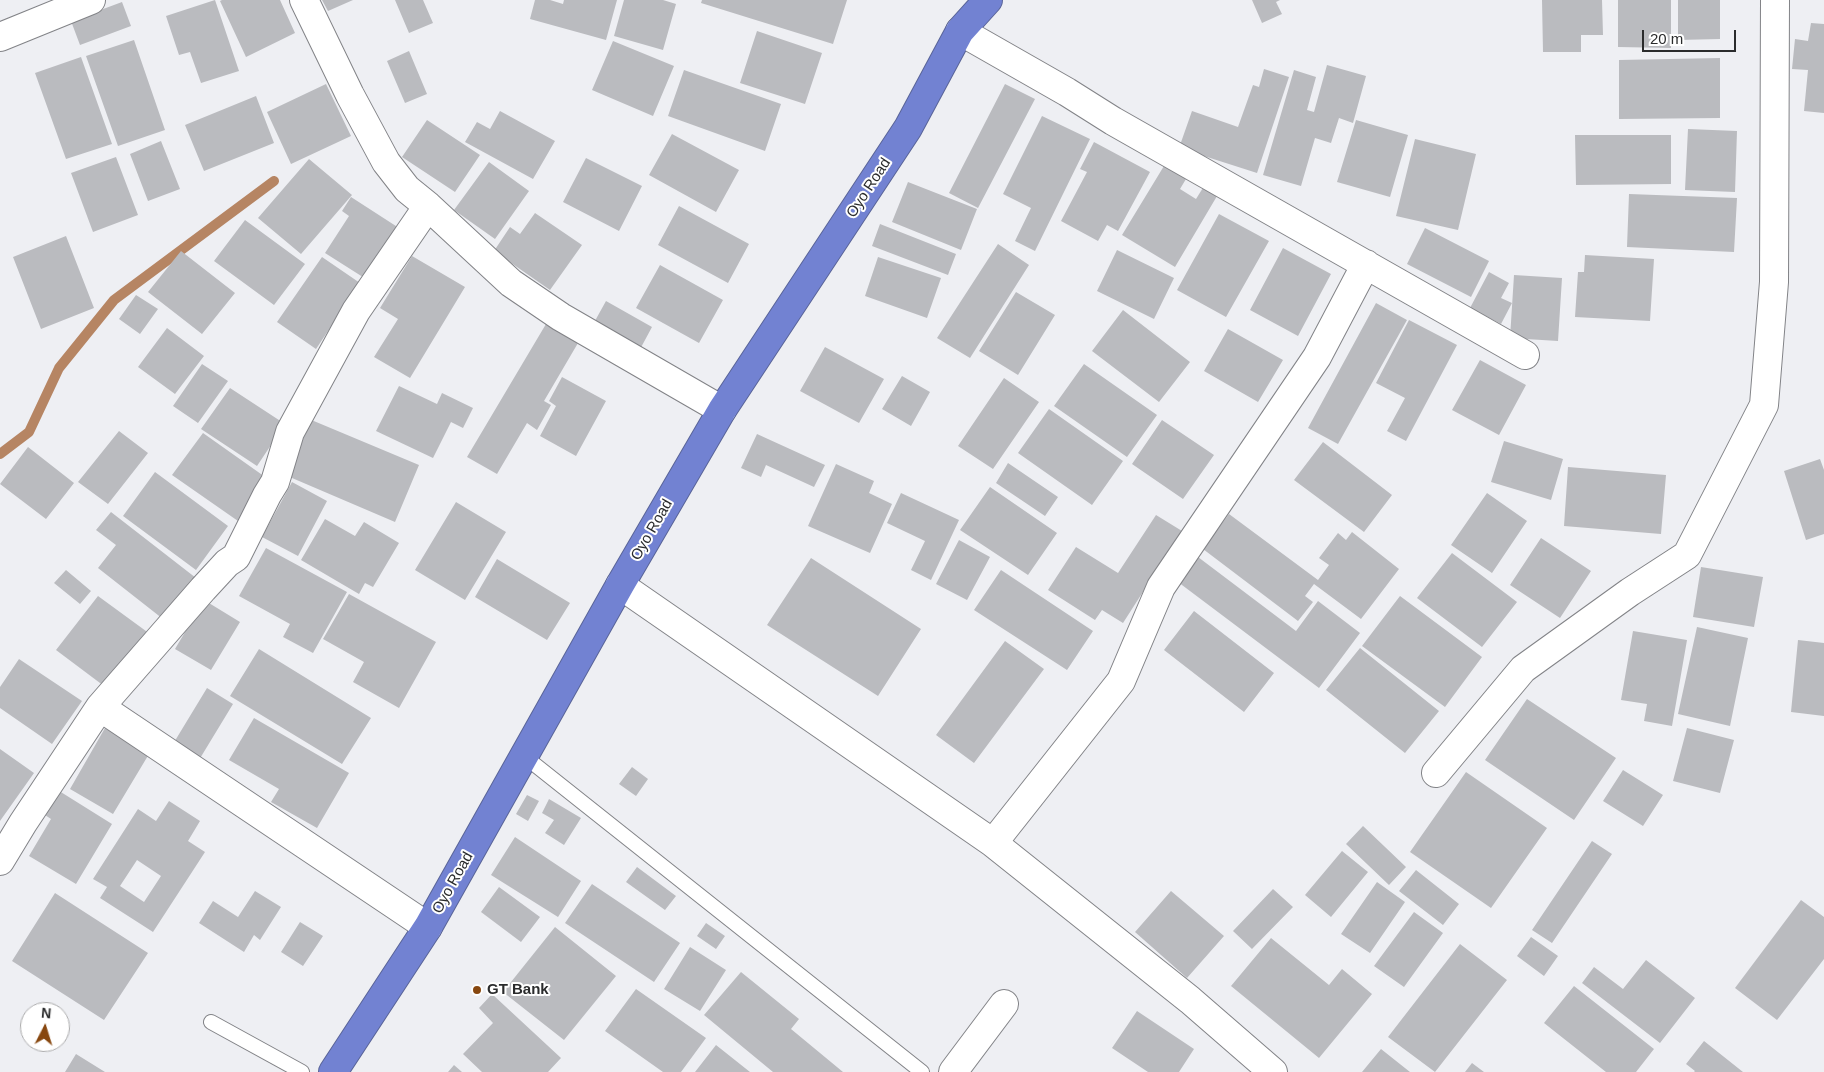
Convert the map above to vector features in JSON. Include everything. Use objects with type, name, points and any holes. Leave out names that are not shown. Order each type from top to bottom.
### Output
[{"type":"highway","name":"Oyo Road","points":[[333,1072],[428,927],[620,585],[722,410],[908,128],[960,31],[988,0]]},
{"type":"street","points":[[3,29],[91,0]]},
{"type":"street","points":[[304,0],[350,96],[386,162],[407,189],[511,283],[561,317],[722,410]]},
{"type":"street","points":[[1436,773],[1523,669],[1630,592],[1687,555],[1764,405],[1774,282],[1775,0]]},
{"type":"street","points":[[960,31],[1067,92],[1113,122],[1525,355]]},
{"type":"street","points":[[0,862],[23,823],[100,707],[202,589],[227,563],[236,557],[275,482],[290,432],[346,328],[428,206]]},
{"type":"street","points":[[993,843],[1121,681],[1161,587],[1317,357],[1366,264]]},
{"type":"street","points":[[620,585],[993,843],[1190,1000],[1273,1072]]},
{"type":"street","points":[[100,707],[428,927]]},
{"type":"street","points":[[954,1072],[1004,1004]]},
{"type":"lane","points":[[524,756],[922,1072]]},
{"type":"lane","points":[[211,1022],[302,1072]]},
{"type":"building","points":[[215,0],[239,71],[201,83],[190,52],[179,55],[166,16]]},
{"type":"building","points":[[280,0],[295,33],[246,57],[220,1]]},
{"type":"building","points":[[322,0],[353,0],[328,11]]},
{"type":"building","points":[[395,0],[423,0],[433,23],[409,33]]},
{"type":"building","points":[[535,0],[550,0],[563,4],[564,0],[617,0],[606,40],[530,19]]},
{"type":"building","points":[[624,0],[663,0],[676,4],[663,50],[614,36]]},
{"type":"building","points":[[702,0],[847,0],[833,44],[701,3]]},
{"type":"building","points":[[1252,0],[1280,0],[1276,2],[1282,14],[1262,23]]},
{"type":"building","points":[[1542,0],[1602,0],[1603,35],[1581,35],[1581,52],[1543,52]]},
{"type":"building","points":[[1618,0],[1671,0],[1671,48],[1618,47]]},
{"type":"building","points":[[1678,0],[1720,0],[1720,39],[1678,40]]},
{"type":"building","points":[[122,2],[131,26],[80,45],[71,21]]},
{"type":"building","points":[[1811,23],[1824,24],[1824,113],[1804,111],[1808,70],[1792,69],[1795,39],[1808,41]]},
{"type":"building","points":[[757,31],[822,53],[805,104],[740,83]]},
{"type":"building","points":[[134,40],[165,130],[118,146],[86,56]]},
{"type":"building","points":[[613,41],[674,66],[653,116],[592,90]]},
{"type":"building","points":[[409,51],[427,94],[405,103],[387,61]]},
{"type":"building","points":[[81,57],[112,144],[66,159],[35,73]]},
{"type":"building","points":[[1720,58],[1720,118],[1619,119],[1619,60]]},
{"type":"building","points":[[1327,65],[1366,76],[1353,123],[1339,118],[1331,143],[1315,138],[1301,186],[1263,175],[1294,70],[1316,77],[1307,110],[1314,112]]},
{"type":"building","points":[[1264,69],[1289,77],[1257,173],[1179,148],[1192,111],[1238,127],[1253,85],[1259,87]]},
{"type":"building","points":[[684,70],[781,104],[765,151],[668,116]]},
{"type":"building","points":[[326,84],[351,136],[291,164],[267,112]]},
{"type":"building","points":[[1005,84],[1035,99],[978,208],[949,193]]},
{"type":"building","points":[[256,96],[274,143],[204,171],[185,125]]},
{"type":"building","points":[[500,111],[555,141],[533,179],[465,142],[477,122],[490,129]]},
{"type":"building","points":[[1042,116],[1090,139],[1035,251],[1015,241],[1031,208],[1003,194]]},
{"type":"building","points":[[427,120],[480,155],[455,192],[402,157]]},
{"type":"building","points":[[1356,120],[1408,135],[1390,197],[1337,182]]},
{"type":"building","points":[[1688,129],[1737,131],[1735,192],[1685,190]]},
{"type":"building","points":[[672,134],[739,170],[716,212],[649,175]]},
{"type":"building","points":[[1575,135],[1671,135],[1671,184],[1576,185]]},
{"type":"building","points":[[1415,139],[1476,154],[1458,230],[1396,216]]},
{"type":"building","points":[[161,141],[180,189],[148,201],[130,154]]},
{"type":"building","points":[[1094,142],[1150,172],[1118,231],[1107,225],[1098,241],[1061,221],[1087,172],[1080,169]]},
{"type":"building","points":[[116,157],[138,215],[93,232],[71,173]]},
{"type":"building","points":[[586,158],[642,186],[619,231],[563,202]]},
{"type":"building","points":[[309,159],[352,195],[301,254],[258,218]]},
{"type":"building","points":[[1167,161],[1189,174],[1180,189],[1196,199],[1206,183],[1220,191],[1175,267],[1122,235]]},
{"type":"building","points":[[489,162],[529,191],[495,239],[454,210]]},
{"type":"building","points":[[908,182],[977,209],[961,250],[892,222]]},
{"type":"building","points":[[1629,194],[1737,198],[1734,252],[1627,247]]},
{"type":"building","points":[[351,197],[399,228],[366,279],[325,253],[349,216],[342,211]]},
{"type":"building","points":[[679,206],[749,244],[728,283],[658,245]]},
{"type":"building","points":[[535,213],[582,245],[550,290],[494,251],[510,227],[520,234]]},
{"type":"building","points":[[1219,214],[1269,241],[1226,317],[1177,290]]},
{"type":"building","points":[[245,220],[305,264],[274,305],[214,261]]},
{"type":"building","points":[[880,224],[956,254],[948,275],[872,246]]},
{"type":"building","points":[[1425,228],[1489,261],[1471,297],[1407,264]]},
{"type":"building","points":[[66,236],[94,308],[41,329],[13,257]]},
{"type":"building","points":[[998,244],[1029,265],[970,358],[937,338]]},
{"type":"building","points":[[1283,248],[1331,274],[1298,336],[1250,310]]},
{"type":"building","points":[[1117,250],[1174,278],[1154,319],[1097,291]]},
{"type":"building","points":[[181,251],[235,293],[202,334],[148,292]]},
{"type":"building","points":[[1585,255],[1654,259],[1650,321],[1575,317],[1578,272],[1584,272]]},
{"type":"building","points":[[412,256],[465,287],[410,378],[374,357],[398,319],[380,308]]},
{"type":"building","points":[[322,257],[360,283],[316,349],[277,322]]},
{"type":"building","points":[[878,257],[941,278],[927,318],[865,296]]},
{"type":"building","points":[[660,265],[723,300],[699,343],[636,308]]},
{"type":"building","points":[[1489,272],[1509,283],[1501,298],[1512,303],[1501,324],[1470,308]]},
{"type":"building","points":[[1514,275],[1562,278],[1558,341],[1510,338]]},
{"type":"building","points":[[1016,292],[1055,315],[1018,375],[979,351]]},
{"type":"building","points":[[136,295],[158,309],[140,334],[119,319]]},
{"type":"building","points":[[606,301],[652,327],[638,353],[591,328]]},
{"type":"building","points":[[1376,303],[1407,320],[1338,444],[1308,428]]},
{"type":"building","points":[[1123,310],[1190,362],[1159,402],[1092,351]]},
{"type":"building","points":[[1409,320],[1457,345],[1406,441],[1387,431],[1405,398],[1376,383]]},
{"type":"building","points":[[546,324],[578,343],[544,401],[551,405],[537,430],[527,423],[497,474],[467,457]]},
{"type":"building","points":[[167,328],[204,356],[175,394],[138,367]]},
{"type":"building","points":[[1228,329],[1283,360],[1258,402],[1204,371]]},
{"type":"building","points":[[825,347],[884,379],[859,423],[800,391]]},
{"type":"building","points":[[1480,360],[1526,385],[1499,435],[1452,410]]},
{"type":"building","points":[[202,364],[228,381],[198,423],[173,406]]},
{"type":"building","points":[[1084,364],[1157,415],[1127,457],[1054,406]]},
{"type":"building","points":[[902,376],[930,392],[911,426],[882,409]]},
{"type":"building","points":[[562,377],[606,401],[576,456],[540,436],[556,406],[549,401]]},
{"type":"building","points":[[1004,378],[1039,402],[993,469],[958,446]]},
{"type":"building","points":[[399,386],[437,404],[442,393],[473,408],[463,428],[451,422],[433,458],[376,431]]},
{"type":"building","points":[[230,388],[285,424],[257,466],[201,429]]},
{"type":"building","points":[[1049,409],[1123,461],[1092,505],[1018,453]]},
{"type":"building","points":[[309,419],[419,465],[395,522],[285,475]]},
{"type":"building","points":[[1162,420],[1214,455],[1183,499],[1132,464]]},
{"type":"building","points":[[119,431],[148,453],[108,504],[78,482]]},
{"type":"building","points":[[203,433],[268,479],[238,521],[172,475]]},
{"type":"building","points":[[757,434],[825,465],[814,487],[766,465],[761,477],[741,468]]},
{"type":"building","points":[[1504,441],[1563,459],[1551,500],[1491,482]]},
{"type":"building","points":[[1323,442],[1392,495],[1364,532],[1294,480]]},
{"type":"building","points":[[28,447],[74,483],[46,519],[0,484]]},
{"type":"building","points":[[1820,459],[1824,470],[1824,534],[1806,540],[1784,471]]},
{"type":"building","points":[[1008,463],[1058,497],[1045,516],[996,483]]},
{"type":"building","points":[[836,464],[874,481],[869,493],[892,504],[870,553],[808,526]]},
{"type":"building","points":[[1568,467],[1666,475],[1661,534],[1564,526]]},
{"type":"building","points":[[155,472],[228,526],[196,570],[123,516]]},
{"type":"building","points":[[292,482],[327,501],[298,556],[262,537]]},
{"type":"building","points":[[990,487],[1057,533],[1028,575],[960,530]]},
{"type":"building","points":[[901,493],[959,520],[931,580],[911,570],[925,541],[887,523]]},
{"type":"building","points":[[1487,493],[1527,521],[1492,573],[1451,545]]},
{"type":"building","points":[[456,502],[506,532],[465,600],[415,570]]},
{"type":"building","points":[[111,512],[196,578],[163,619],[98,568],[116,545],[96,530]]},
{"type":"building","points":[[1229,514],[1318,580],[1329,565],[1319,558],[1338,533],[1346,540],[1352,532],[1399,569],[1361,619],[1314,584],[1305,596],[1313,602],[1298,621],[1203,549]]},
{"type":"building","points":[[1156,515],[1182,531],[1123,623],[1102,610],[1095,620],[1048,590],[1076,547],[1118,573]]},
{"type":"building","points":[[325,519],[355,536],[364,522],[399,543],[373,587],[365,583],[359,594],[301,560]]},
{"type":"building","points":[[1541,538],[1591,571],[1560,618],[1510,585]]},
{"type":"building","points":[[959,540],[990,557],[967,600],[936,584]]},
{"type":"building","points":[[266,548],[347,592],[313,653],[283,637],[290,624],[239,596]]},
{"type":"building","points":[[1452,553],[1517,602],[1482,647],[1417,598]]},
{"type":"building","points":[[1198,557],[1296,631],[1318,601],[1360,633],[1319,688],[1178,582]]},
{"type":"building","points":[[811,558],[921,629],[878,696],[767,625]]},
{"type":"building","points":[[497,559],[570,603],[547,640],[475,597]]},
{"type":"building","points":[[1701,567],[1763,577],[1754,627],[1693,617]]},
{"type":"building","points":[[66,570],[91,591],[80,604],[54,583]]},
{"type":"building","points":[[1001,570],[1093,631],[1067,670],[974,610]]},
{"type":"building","points":[[349,594],[436,642],[399,708],[353,682],[364,662],[323,639]]},
{"type":"building","points":[[98,596],[150,634],[108,689],[56,650]]},
{"type":"building","points":[[1400,596],[1482,657],[1445,707],[1362,646]]},
{"type":"building","points":[[204,600],[240,622],[211,670],[175,649]]},
{"type":"building","points":[[1194,611],[1274,673],[1244,712],[1164,650]]},
{"type":"building","points":[[1697,627],[1748,638],[1730,726],[1678,714]]},
{"type":"building","points":[[1633,631],[1687,640],[1672,726],[1644,721],[1647,704],[1621,700]]},
{"type":"building","points":[[1798,640],[1824,643],[1824,716],[1791,712]]},
{"type":"building","points":[[1005,641],[1044,669],[974,763],[936,735]]},
{"type":"building","points":[[1360,648],[1439,711],[1405,753],[1326,690]]},
{"type":"building","points":[[259,649],[371,718],[342,764],[230,696]]},
{"type":"building","points":[[19,659],[82,701],[52,744],[0,708],[0,687]]},
{"type":"building","points":[[207,688],[233,704],[199,760],[173,744]]},
{"type":"building","points":[[1527,699],[1616,758],[1574,820],[1485,760]]},
{"type":"building","points":[[254,718],[349,773],[317,828],[271,802],[279,789],[229,760]]},
{"type":"building","points":[[105,728],[149,754],[113,814],[70,789]]},
{"type":"building","points":[[1687,728],[1734,740],[1720,793],[1673,781]]},
{"type":"building","points":[[0,749],[34,773],[0,821]]},
{"type":"building","points":[[632,767],[648,779],[636,796],[619,784]]},
{"type":"building","points":[[1623,770],[1663,795],[1643,826],[1603,801]]},
{"type":"building","points":[[1466,772],[1547,828],[1491,908],[1410,852]]},
{"type":"building","points":[[56,789],[112,824],[76,884],[29,856],[51,819],[42,813]]},
{"type":"building","points":[[527,795],[539,801],[528,821],[516,814]]},
{"type":"building","points":[[549,799],[581,818],[564,845],[545,833],[554,820],[542,813]]},
{"type":"building","points":[[169,801],[200,821],[188,841],[205,852],[153,932],[100,898],[107,887],[93,879],[138,809],[156,821]],"holes":[[[137,860],[161,876],[144,902],[120,886]]]},
{"type":"building","points":[[1363,826],[1406,867],[1389,885],[1346,844]]},
{"type":"building","points":[[515,837],[581,881],[558,917],[491,875]]},
{"type":"building","points":[[1592,841],[1612,854],[1552,943],[1532,930]]},
{"type":"building","points":[[1342,851],[1368,872],[1331,917],[1305,895]]},
{"type":"building","points":[[637,867],[676,896],[665,910],[626,882]]},
{"type":"building","points":[[1416,870],[1459,904],[1443,925],[1399,891]]},
{"type":"building","points":[[1377,882],[1405,902],[1370,953],[1341,934]]},
{"type":"building","points":[[592,884],[680,943],[654,982],[565,923]]},
{"type":"building","points":[[499,887],[540,917],[521,942],[481,912]]},
{"type":"building","points":[[1273,889],[1293,907],[1252,949],[1233,931]]},
{"type":"building","points":[[255,891],[281,907],[260,940],[254,935],[244,952],[199,923],[213,901],[238,917]]},
{"type":"building","points":[[1171,891],[1224,936],[1187,978],[1135,932]]},
{"type":"building","points":[[55,893],[148,953],[104,1020],[12,961]]},
{"type":"building","points":[[1801,900],[1824,917],[1824,959],[1777,1020],[1735,988]]},
{"type":"building","points":[[1414,912],[1443,933],[1404,987],[1374,966]]},
{"type":"building","points":[[300,922],[323,936],[303,966],[281,952]]},
{"type":"building","points":[[706,923],[725,936],[716,949],[697,936]]},
{"type":"building","points":[[555,927],[616,976],[564,1040],[503,992]]},
{"type":"building","points":[[1531,937],[1558,956],[1544,976],[1517,956]]},
{"type":"building","points":[[1271,938],[1329,985],[1342,969],[1372,994],[1319,1058],[1231,986]]},
{"type":"building","points":[[1460,944],[1507,980],[1435,1072],[1388,1037]]},
{"type":"building","points":[[690,947],[726,970],[700,1011],[664,989]]},
{"type":"building","points":[[1646,960],[1695,998],[1660,1043],[1582,983],[1594,967],[1623,989]]},
{"type":"building","points":[[741,972],[799,1019],[791,1029],[843,1072],[773,1072],[704,1015]]},
{"type":"building","points":[[1574,986],[1654,1049],[1636,1072],[1606,1072],[1544,1023]]},
{"type":"building","points":[[636,989],[706,1038],[681,1072],[663,1072],[605,1031]]},
{"type":"building","points":[[492,994],[561,1058],[548,1072],[482,1072],[463,1054],[493,1023],[479,1008]]},
{"type":"building","points":[[1137,1011],[1194,1049],[1179,1072],[1148,1072],[1112,1048]]},
{"type":"building","points":[[1704,1041],[1743,1072],[1694,1072],[1686,1064]]},
{"type":"building","points":[[716,1045],[750,1072],[695,1072]]},
{"type":"building","points":[[1381,1049],[1410,1072],[1362,1072]]},
{"type":"building","points":[[76,1054],[105,1072],[65,1072]]},
{"type":"building","points":[[1472,1063],[1484,1072],[1465,1072]]},
{"type":"building","points":[[454,1065],[462,1072],[448,1072]]},
{"type":"waterway","points":[[0,454],[29,432],[59,368],[114,300],[274,181]]},
{"type":"place","name":"GT Bank","points":[[477,990]]}]
